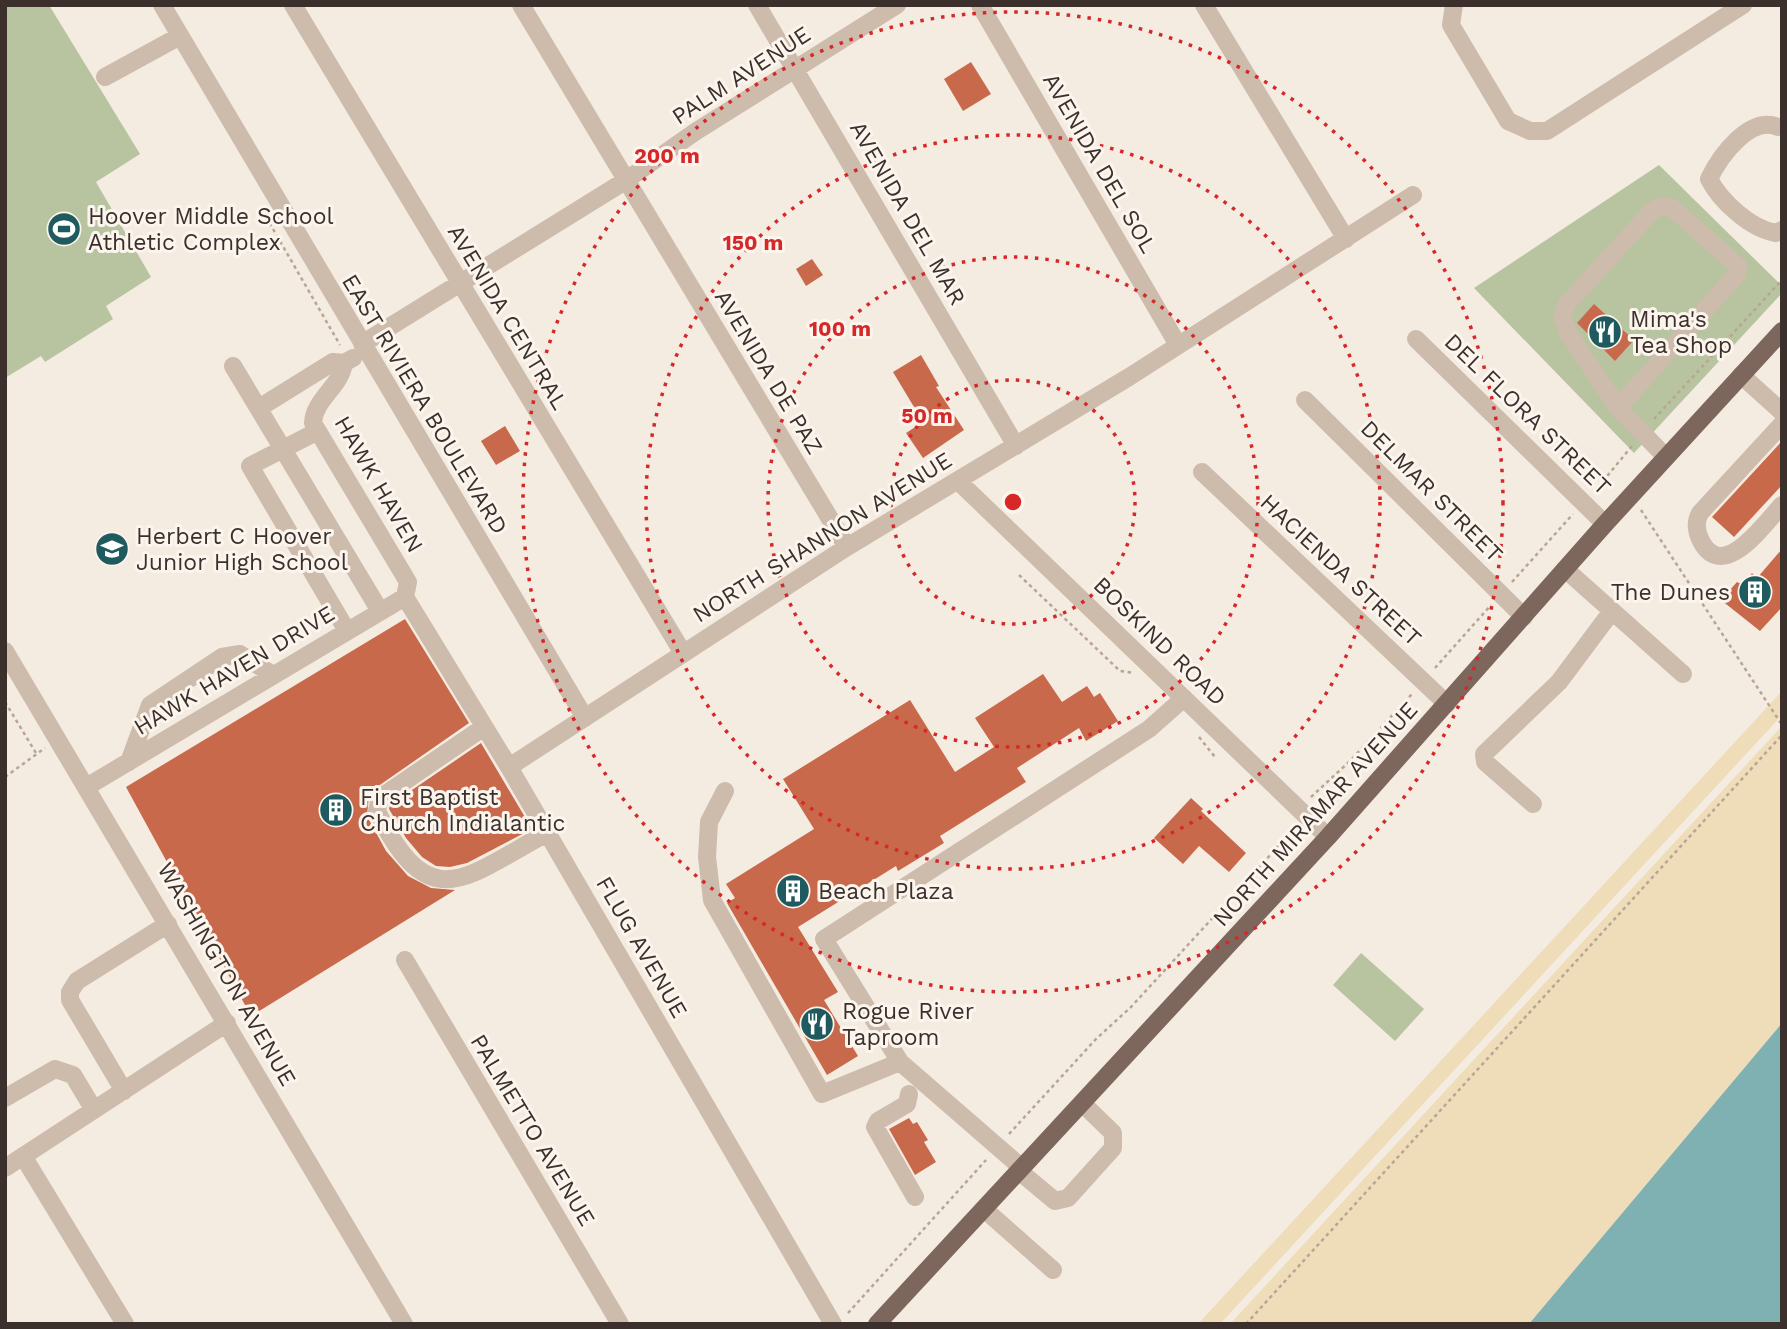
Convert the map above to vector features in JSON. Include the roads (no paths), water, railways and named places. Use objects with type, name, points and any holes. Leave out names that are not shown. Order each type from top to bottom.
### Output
[{"type":"main road","name":"NORTH MIRAMAR AVENUE","points":[[877,1324],[1328,837],[1605,524],[1782,331]]},
{"type":"street","name":"EAST RIVIERA BOULEVARD","points":[[162,5],[585,718]]},
{"type":"street","name":"AVENIDA CENTRAL","points":[[293,5],[682,653]]},
{"type":"street","name":"AVENIDA DE PAZ","points":[[521,5],[847,547]]},
{"type":"street","name":"AVENIDA DEL MAR","points":[[757,5],[1016,446]]},
{"type":"street","name":"PALM AVENUE","points":[[364,347],[458,283],[625,181],[897,5]]},
{"type":"street","name":"AVENIDA DEL SOL","points":[[980,5],[1178,345]]},
{"type":"street","points":[[1204,5],[1346,239]]},
{"type":"street","points":[[1454,5],[1451,25],[1508,121],[1530,131],[1547,131],[1743,5]]},
{"type":"street","points":[[104,77],[180,36]]},
{"type":"street","points":[[1781,127],[1769,123],[1754,125],[1716,166],[1709,179],[1715,190],[1756,227],[1776,233],[1782,230]]},
{"type":"street","name":"NORTH SHANNON AVENUE","points":[[509,767],[847,547],[1016,446],[1413,195]]},
{"type":"street","points":[[1618,408],[1737,274],[1738,266],[1671,207],[1661,206],[1651,212],[1567,304],[1562,317],[1569,334],[1618,408],[1666,457]]},
{"type":"street","name":"DEL FLORA STREET","points":[[1416,339],[1605,524]]},
{"type":"street","points":[[259,408],[333,362],[344,363],[364,347]]},
{"type":"street","name":"HAWK HAVEN","points":[[344,363],[343,373],[314,412],[313,423],[408,582],[405,597]]},
{"type":"street","points":[[233,366],[380,611]]},
{"type":"street","points":[[1741,375],[1782,412]]},
{"type":"street","name":"DELMAR STREET","points":[[1305,400],[1524,617]]},
{"type":"street","points":[[1782,424],[1700,513],[1697,519],[1697,534],[1708,551],[1722,558],[1730,556],[1742,548],[1782,505]]},
{"type":"street","points":[[318,430],[250,466],[347,631]]},
{"type":"street","name":"HACIENDA STREET","points":[[1202,472],[1447,704]]},
{"type":"street","name":"BOSKIND ROAD","points":[[958,481],[1328,837]]},
{"type":"street","points":[[1565,569],[1683,674]]},
{"type":"street","name":"HAWK HAVEN DRIVE","points":[[88,786],[405,597]]},
{"type":"street","name":"FLUG AVENUE","points":[[405,597],[509,767],[833,1324]]},
{"type":"street","points":[[1533,804],[1485,762],[1484,754],[1559,682],[1612,611]]},
{"type":"street","name":"WASHINGTON AVENUE","points":[[5,651],[88,786],[404,1324]]},
{"type":"street","points":[[129,762],[150,705],[222,657],[240,654],[273,675]]},
{"type":"street","points":[[1082,1103],[1113,1133],[1116,1140],[1113,1148],[1068,1198],[1055,1201],[900,1062],[824,939],[1149,729],[1184,698]]},
{"type":"street","points":[[484,727],[380,798],[377,811],[386,830],[405,856],[427,877],[443,881],[462,878],[547,833]]},
{"type":"street","points":[[726,791],[709,822],[707,857],[712,900],[822,1094],[900,1062]]},
{"type":"street","points":[[124,1091],[69,996],[73,985],[169,924]]},
{"type":"street","name":"PALMETTO AVENUE","points":[[405,960],[620,1324]]},
{"type":"street","points":[[5,1168],[227,1023]]},
{"type":"street","points":[[5,1098],[55,1069],[73,1075],[94,1110]]},
{"type":"street","points":[[909,1094],[907,1104],[878,1121],[875,1127],[915,1197]]},
{"type":"street","points":[[23,1156],[125,1324]]},
{"type":"street","points":[[984,1209],[1054,1270]]},
{"type":"water","points":[[1782,1023],[1782,1324],[1529,1324]]},
{"type":"place","name":"Hoover Middle School Athletic Complex","points":[[64,229]]},
{"type":"place","name":"Mima's Tea Shop","points":[[1605,332]]},
{"type":"place","name":"Herbert C Hoover Junior High School","points":[[112,549]]},
{"type":"place","name":"The Dunes","points":[[1755,592]]},
{"type":"place","name":"First Baptist Church Indialantic","points":[[336,810]]},
{"type":"place","name":"Beach Plaza","points":[[793,891]]},
{"type":"place","name":"Rogue River Taproom","points":[[817,1024]]}]
